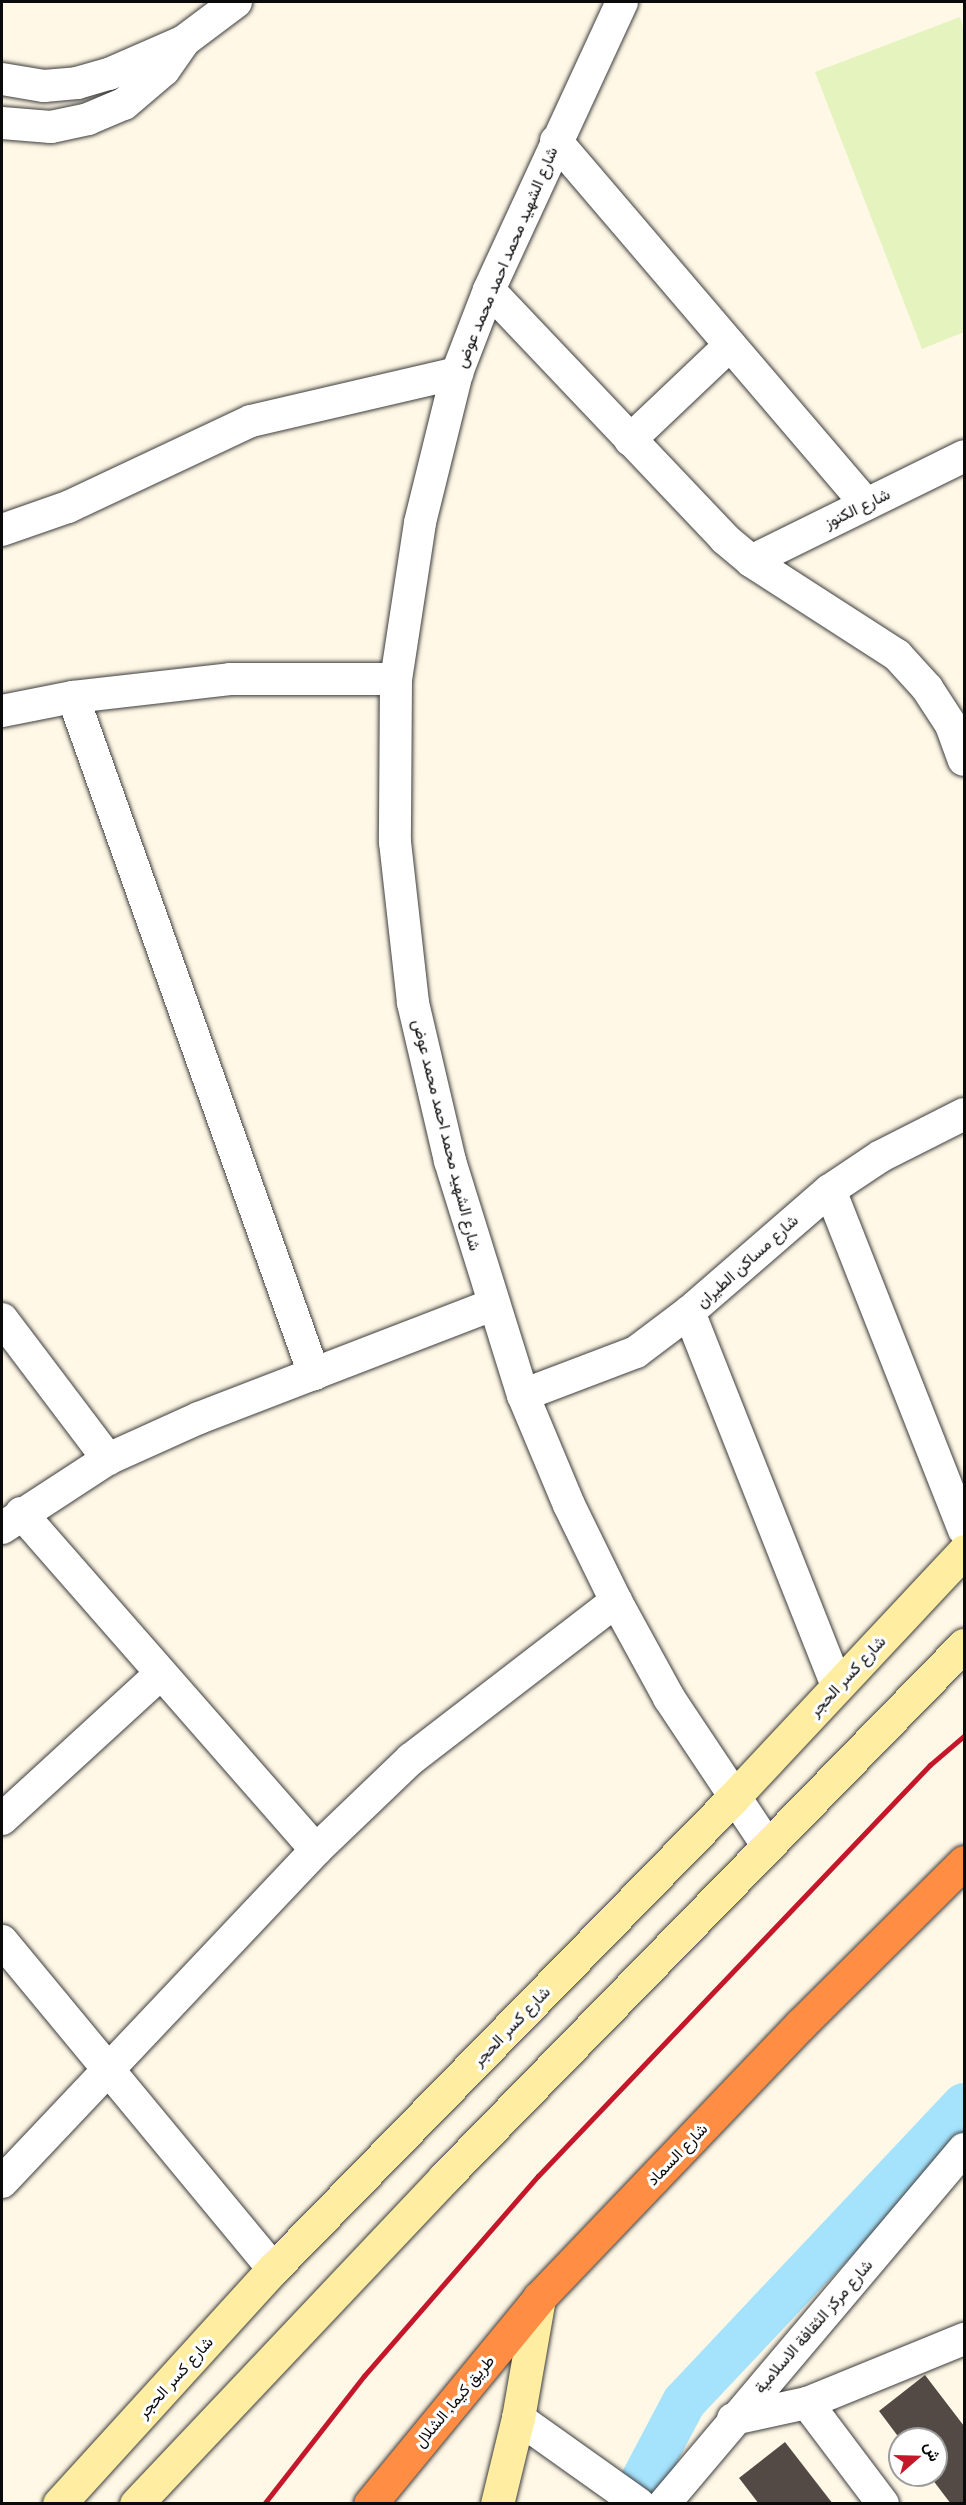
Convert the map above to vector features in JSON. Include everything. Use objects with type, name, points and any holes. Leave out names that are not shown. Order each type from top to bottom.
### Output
[{"type":"highway","name":"شارع السماد","points":[[539,2298],[801,2024],[964,1862]]},
{"type":"highway","name":"طريق كيما, الشلال","points":[[370,2504],[539,2298]]},
{"type":"main road","name":"شارع كسر الحجر","points":[[59,2504],[273,2269],[733,1798],[964,1551]]},
{"type":"main road","points":[[136,2504],[444,2178],[964,1646]]},
{"type":"main road","points":[[496,2504],[518,2418],[539,2298]]},
{"type":"street","points":[[2,79],[44,86],[77,83],[109,74],[184,41],[236,2]]},
{"type":"street","name":"شارع الشهيد محمد احمد محمد عوض","points":[[622,2],[489,290],[457,373],[420,523],[396,679],[395,842],[413,1003],[450,1161],[492,1305],[523,1395],[569,1505],[616,1601],[669,1698],[733,1798],[767,1845]]},
{"type":"street","points":[[2,123],[51,127],[88,119],[124,104],[154,81],[184,41]]},
{"type":"street","points":[[556,141],[866,504]]},
{"type":"street","points":[[489,290],[630,440],[751,561],[897,655],[933,697],[951,725],[964,759]]},
{"type":"street","points":[[630,440],[730,345]]},
{"type":"street","points":[[2,530],[68,507],[251,421],[457,373]]},
{"type":"street","name":"شارع الكنوز","points":[[751,561],[866,504],[959,468]]},
{"type":"street","points":[[2,711],[73,697],[230,680],[396,679]]},
{"type":"street","points":[[73,697],[314,1374]]},
{"type":"street","name":"شارع مساكن الطيران","points":[[523,1395],[636,1352],[689,1312],[830,1190],[881,1156],[964,1114]]},
{"type":"street","points":[[830,1190],[964,1530]]},
{"type":"street","points":[[316,1850],[159,1675],[11,1521],[108,1459],[199,1418],[492,1305]]},
{"type":"street","points":[[689,1312],[837,1686]]},
{"type":"street","points":[[2,1319],[108,1459]]},
{"type":"street","points":[[2,2182],[110,2071],[316,1850],[411,1759],[616,1601]]},
{"type":"street","points":[[2,1819],[159,1675]]},
{"type":"street","points":[[2,1941],[273,2269]]},
{"type":"street","name":"شارع مركز الثقافة الاسلامية","points":[[664,2504],[733,2419],[964,2149]]},
{"type":"street","points":[[733,2419],[807,2403],[961,2347]]},
{"type":"street","points":[[807,2403],[883,2504]]},
{"type":"street","points":[[518,2418],[639,2504]]},
{"type":"green space","points":[[960,17],[964,30],[964,332],[922,349],[815,72]]},
{"type":"building","points":[[925,2375],[964,2426],[964,2504],[951,2504],[938,2487],[948,2487],[948,2427],[891,2427],[879,2411]]},
{"type":"building","points":[[785,2442],[833,2504],[759,2504],[739,2478]]},
{"type":"waterway","points":[[630,2504],[684,2402],[964,2105]]},
{"type":"railway","points":[[264,2504],[364,2376],[538,2176],[930,1765],[964,1736]]}]
